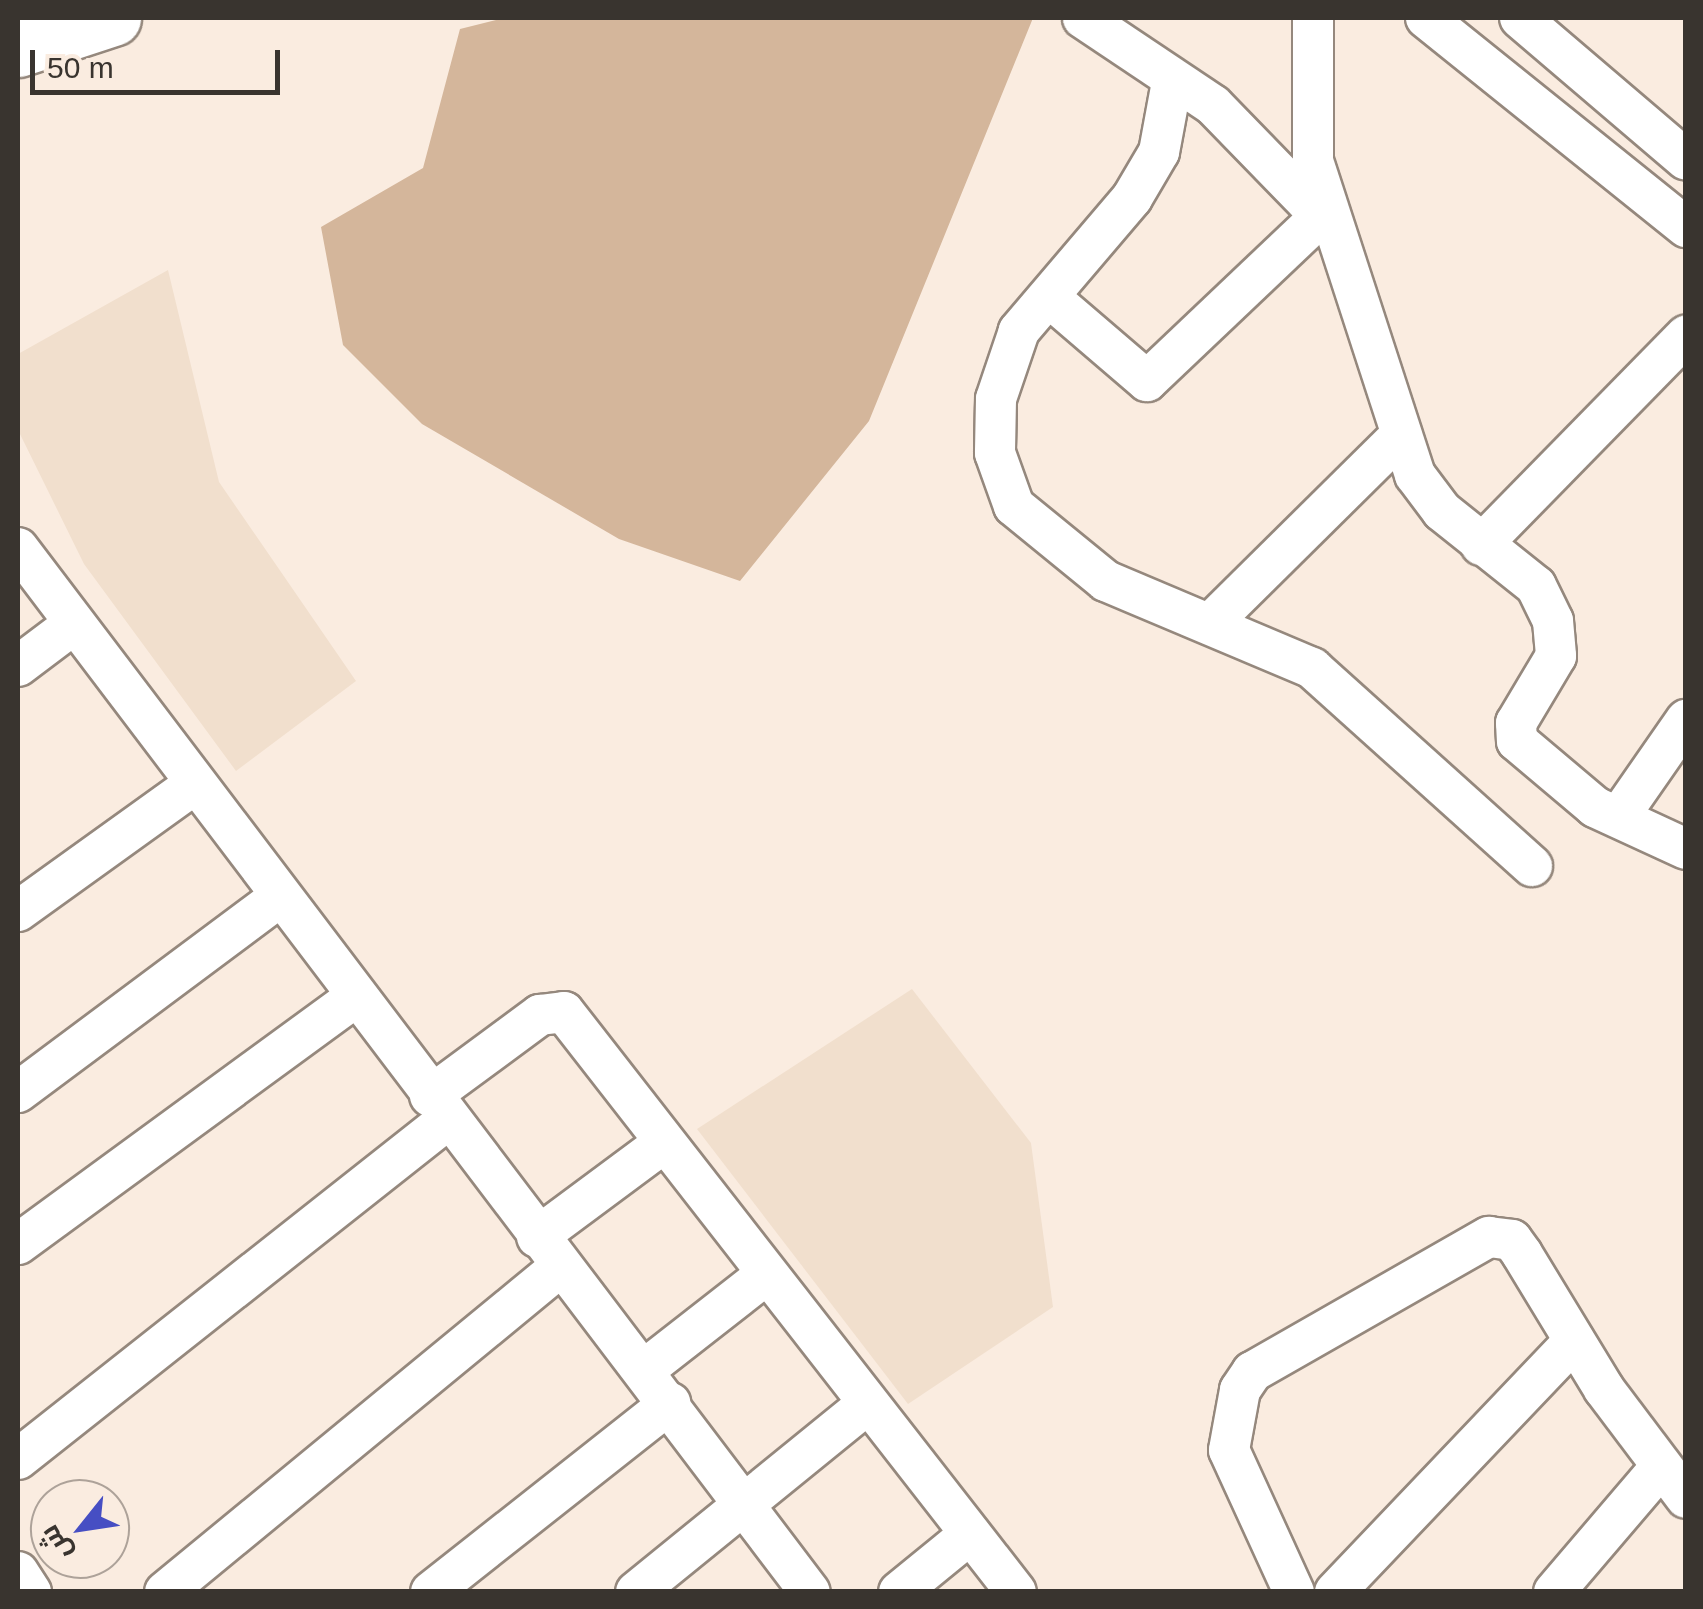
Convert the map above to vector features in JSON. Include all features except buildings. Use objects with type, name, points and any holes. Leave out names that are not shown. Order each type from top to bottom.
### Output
[{"type":"highway","points":[[18,49],[112,18]]},
{"type":"street","points":[[1083,18],[1172,82],[1212,105],[1325,221]]},
{"type":"street","points":[[1313,18],[1313,161],[1325,221],[1415,475],[1482,545],[1536,586],[1553,621],[1556,656],[1516,723],[1518,741],[1595,807],[1620,815],[1686,850]]},
{"type":"street","points":[[1426,18],[1686,228]]},
{"type":"street","points":[[1520,18],[1686,160]]},
{"type":"street","points":[[1172,82],[1159,152],[1020,331],[996,399],[995,453],[1014,506],[1106,581],[1312,668],[1532,866]]},
{"type":"street","points":[[1048,296],[1147,381],[1172,367],[1325,221]]},
{"type":"street","points":[[1482,545],[1686,336]]},
{"type":"street","points":[[1210,624],[1400,435]]},
{"type":"street","points":[[18,548],[71,626],[192,786],[548,1252],[670,1403],[810,1592]]},
{"type":"street","points":[[18,666],[71,626]]},
{"type":"street","points":[[1620,815],[1686,720]]},
{"type":"street","points":[[18,911],[192,786]]},
{"type":"street","points":[[18,1092],[280,898]]},
{"type":"street","points":[[18,1244],[356,997]]},
{"type":"street","points":[[18,1459],[551,1010],[574,1022],[763,1277],[1016,1592]]},
{"type":"street","points":[[165,1592],[548,1252],[662,1144]]},
{"type":"street","points":[[1294,1592],[1229,1450],[1231,1411],[1252,1372],[1502,1236],[1673,1483],[1554,1592]]},
{"type":"street","points":[[644,1370],[763,1277]]},
{"type":"street","points":[[1334,1592],[1574,1340]]},
{"type":"street","points":[[430,1592],[670,1403]]},
{"type":"street","points":[[636,1592],[742,1500],[866,1405]]},
{"type":"street","points":[[899,1592],[970,1534]]},
{"type":"street","points":[[18,1572],[31,1592]]},
{"type":"shaded area","points":[[504,18],[1033,18],[869,421],[740,581],[619,539],[422,424],[343,345],[321,227],[423,168],[460,29]]},
{"type":"shaded area","points":[[168,270],[219,482],[356,681],[236,771],[84,564],[18,430],[18,354]]},
{"type":"shaded area","points":[[912,989],[1031,1143],[1053,1307],[908,1404],[697,1129]]}]
